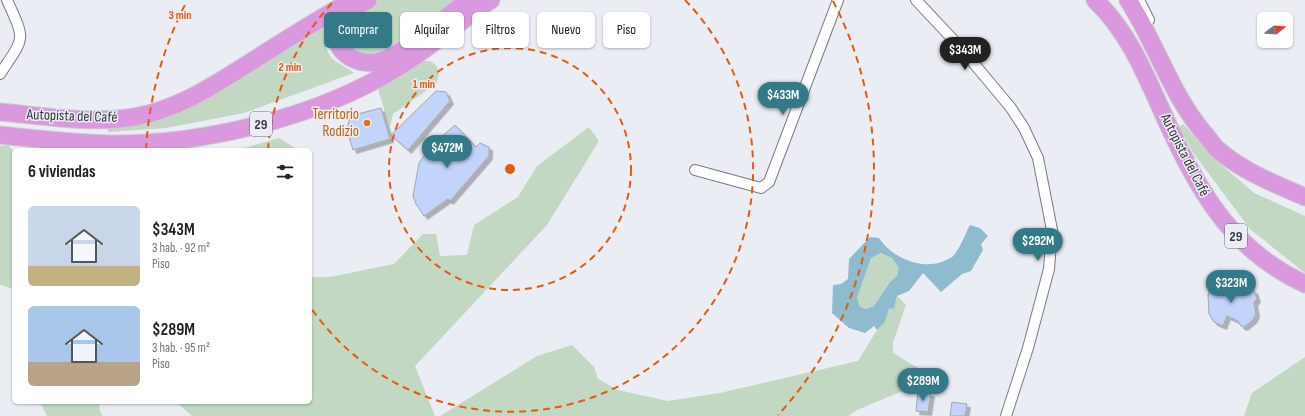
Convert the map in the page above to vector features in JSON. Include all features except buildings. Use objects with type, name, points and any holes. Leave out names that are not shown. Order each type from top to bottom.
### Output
[{"type":"highway","name":"Autopista del Café","points":[[0,112],[87,119],[116,119],[134,117],[167,108],[199,94],[353,0]]},
{"type":"highway","points":[[368,0],[349,12],[338,25],[337,31],[338,43],[344,53],[358,61],[367,63],[378,61],[396,53],[468,0]]},
{"type":"highway","name":"Autopista del Café","points":[[0,135],[74,142],[131,143],[195,138],[256,126],[331,100],[378,79],[412,58],[491,0]]},
{"type":"highway","name":"Autopista del Café","points":[[1096,0],[1113,20],[1134,53],[1189,166],[1209,203],[1231,231],[1257,255],[1280,271],[1305,284]]},
{"type":"highway","name":"Autopista del Café","points":[[1128,0],[1145,28],[1176,93],[1191,117],[1217,148],[1242,166],[1270,182],[1305,197]]},
{"type":"highway","points":[[1217,148],[1236,168],[1258,184],[1305,205]]},
{"type":"highway","points":[[1189,166],[1206,179],[1239,223],[1256,239],[1278,258],[1305,274]]},
{"type":"street","points":[[0,74],[20,45],[21,34],[7,0]]},
{"type":"street","points":[[695,170],[761,188],[769,182],[838,0]]},
{"type":"street","points":[[912,0],[934,18]]},
{"type":"street","points":[[916,0],[934,18],[1012,108],[1024,128],[1038,158],[1052,230],[1049,269],[1028,348],[1006,416]]},
{"type":"street","points":[[1084,0],[1109,21],[1134,53]]},
{"type":"street","points":[[1139,0],[1156,35],[1176,93]]},
{"type":"green space","points":[[379,0],[457,0],[440,12],[400,12],[400,40],[392,45],[392,12],[355,12]]},
{"type":"green space","points":[[324,24],[324,48],[327,48],[331,58],[354,73],[244,113],[166,128],[108,132],[108,126],[165,115]]},
{"type":"green space","points":[[348,48],[388,48],[376,56],[349,51]]},
{"type":"green space","points":[[415,61],[430,61],[437,66],[439,74],[437,83],[393,114],[390,127],[376,83]]},
{"type":"green space","points":[[1183,124],[1218,162],[1254,193],[1305,216],[1305,273],[1250,229],[1194,154],[1179,127]]},
{"type":"green space","points":[[589,127],[599,141],[547,225],[415,366],[435,416],[192,416],[178,404],[312,404],[312,277],[330,277],[394,264],[423,234],[436,234],[440,256],[467,255],[474,225],[518,197],[537,166]]},
{"type":"green space","points":[[279,138],[295,148],[244,148]]},
{"type":"green space","points":[[8,145],[12,150],[12,288],[0,285],[0,146]]},
{"type":"green space","points":[[881,253],[892,258],[899,268],[897,276],[890,282],[874,306],[866,309],[860,307],[857,298],[871,258]]},
{"type":"green space","points":[[897,296],[906,305],[893,343],[893,353],[918,368],[922,383],[857,410],[848,416],[440,416],[537,356],[572,345],[594,367],[598,379],[618,390],[668,401],[720,393],[858,361],[877,330],[885,322],[889,307],[894,309]]},
{"type":"green space","points":[[1305,357],[1305,416],[1244,416],[1252,393]]},
{"type":"green space","points":[[41,404],[99,404],[100,411],[103,416],[47,416]]},
{"type":"water","points":[[970,225],[980,228],[988,236],[981,244],[983,250],[971,271],[962,274],[941,292],[923,273],[909,291],[897,296],[894,309],[889,308],[885,322],[877,330],[874,326],[865,333],[849,328],[832,313],[833,285],[841,284],[848,279],[849,259],[870,237],[879,238],[891,251],[908,260],[917,263],[935,264],[953,256],[959,248]],"holes":[[[881,253],[892,258],[899,268],[897,276],[890,282],[874,306],[866,309],[860,307],[857,298],[871,258]]]},
{"type":"place","name":"Territorio Rodizio","points":[[367,123]]}]
